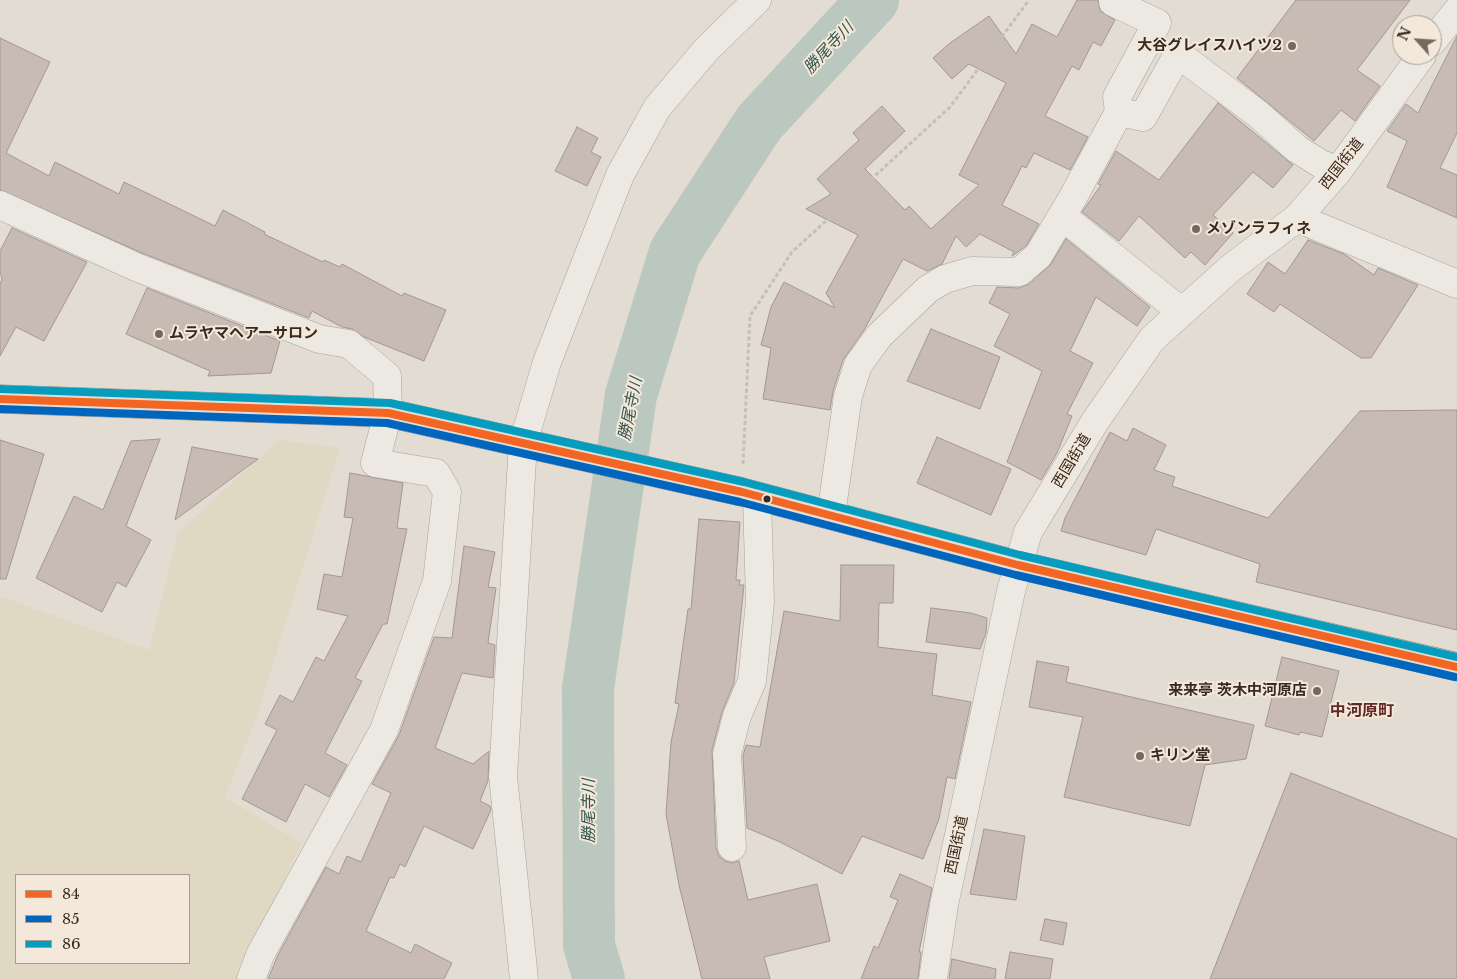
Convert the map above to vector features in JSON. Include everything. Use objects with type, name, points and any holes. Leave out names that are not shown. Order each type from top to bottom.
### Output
[{"type":"main road","points":[[0,398],[388,413],[749,494],[1018,565],[1457,667]]},
{"type":"street","points":[[524,979],[503,776],[532,444],[548,362],[620,175],[657,108],[706,50],[757,0]]},
{"type":"street","points":[[831,515],[848,396],[858,365],[879,336],[928,289],[945,279],[972,272],[1019,272],[1038,256],[1062,216],[1119,112],[1117,97],[1157,22],[1113,2]]},
{"type":"street","points":[[1442,30],[1457,11]]},
{"type":"street","points":[[1119,112],[1143,118],[1178,54],[1258,114],[1297,150],[1321,164],[1338,171]]},
{"type":"street","name":"西国街道","points":[[933,979],[944,905],[1018,565],[1028,532],[1094,423],[1152,339],[1232,267],[1297,218],[1338,171],[1415,65]]},
{"type":"street","points":[[0,205],[136,267],[319,339],[349,344],[387,376],[388,413],[375,463],[436,473],[448,492],[437,581],[384,730],[260,955],[251,979]]},
{"type":"street","points":[[1062,216],[1182,312]]},
{"type":"street","points":[[1297,218],[1457,284]]},
{"type":"street","points":[[732,847],[727,754],[737,716],[752,682],[760,602],[749,494]]},
{"type":"path","points":[[749,494],[750,316],[792,252],[857,195],[950,107],[1029,0]]},
{"type":"shaded area","points":[[279,440],[340,448],[256,719],[225,797],[302,843],[236,979],[0,979],[0,596],[149,650],[178,532]]},
{"type":"building","points":[[1077,0],[1098,0],[1100,11],[1115,20],[1101,46],[1093,42],[1079,70],[1072,66],[1045,116],[1088,137],[1070,170],[1034,153],[1026,168],[1022,166],[1002,205],[1039,224],[1026,246],[1012,256],[1014,252],[980,234],[966,247],[956,236],[942,264],[927,271],[903,259],[864,330],[843,360],[833,391],[830,410],[763,399],[771,348],[761,345],[771,307],[784,282],[835,308],[826,293],[858,235],[806,209],[831,194],[817,179],[859,140],[853,133],[882,106],[905,131],[865,169],[905,210],[909,206],[931,229],[979,185],[959,175],[1006,83],[969,64],[952,79],[933,58],[950,43],[989,16],[1016,54],[1032,24],[1057,37]]},
{"type":"building","points":[[1296,0],[1410,0],[1399,15],[1392,15],[1392,24],[1357,70],[1380,86],[1355,121],[1341,110],[1314,141],[1237,78]]},
{"type":"building","points":[[1457,36],[1457,133],[1440,168],[1457,175],[1457,218],[1387,187],[1407,141],[1387,131],[1406,104],[1418,113]]},
{"type":"building","points":[[0,38],[50,62],[6,153],[49,176],[55,162],[119,194],[124,182],[215,226],[223,210],[265,232],[264,234],[323,262],[324,260],[340,267],[342,264],[402,296],[404,293],[446,310],[424,361],[364,337],[352,329],[342,327],[312,311],[309,318],[142,253],[0,190]]},
{"type":"building","points":[[1218,103],[1293,165],[1273,188],[1253,172],[1213,215],[1233,233],[1205,265],[1191,252],[1185,258],[1139,216],[1119,241],[1082,212],[1101,185],[1098,184],[1116,151],[1159,180]]},
{"type":"building","points":[[577,127],[598,138],[591,152],[601,157],[587,186],[555,171]]},
{"type":"building","points":[[12,228],[87,262],[44,341],[16,327],[0,356],[0,284],[2,279],[0,251]]},
{"type":"building","points":[[1066,239],[1150,307],[1137,326],[1096,297],[1070,351],[1093,363],[1067,414],[1072,416],[1057,453],[1041,480],[1007,462],[1042,371],[994,346],[1010,314],[989,303],[997,287],[1019,288],[1029,284],[1051,264]]},
{"type":"building","points":[[1308,240],[1344,254],[1374,275],[1378,268],[1418,285],[1371,358],[1361,358],[1280,304],[1274,312],[1247,294],[1268,262],[1285,274]]},
{"type":"building","points":[[147,288],[280,341],[271,373],[208,376],[210,371],[126,334]]},
{"type":"building","points":[[931,329],[1000,357],[980,409],[907,381]]},
{"type":"building","points":[[1457,410],[1457,630],[1256,582],[1260,564],[1156,529],[1146,555],[1061,531],[1065,518],[1110,432],[1127,441],[1133,428],[1166,445],[1154,470],[1175,477],[1172,486],[1268,518],[1360,411]]},
{"type":"building","points":[[937,437],[1011,469],[991,515],[917,483]]},
{"type":"building","points":[[160,439],[126,526],[151,540],[126,587],[117,582],[102,612],[36,578],[74,496],[103,510],[131,441]]},
{"type":"building","points":[[0,440],[44,454],[6,579],[0,579]]},
{"type":"building","points":[[192,447],[258,459],[175,520]]},
{"type":"building","points":[[350,473],[403,483],[397,528],[407,529],[387,624],[383,624],[355,678],[362,681],[325,753],[347,765],[329,797],[305,784],[286,822],[242,799],[277,730],[265,724],[280,695],[293,702],[316,657],[324,661],[348,616],[317,609],[324,574],[342,577],[353,518],[344,517]]},
{"type":"building","points":[[699,519],[740,522],[736,580],[740,580],[739,585],[744,585],[734,683],[722,712],[712,750],[716,848],[719,856],[725,861],[732,863],[739,861],[748,900],[817,884],[830,941],[764,957],[770,979],[702,979],[679,885],[666,814],[671,742],[679,704],[675,703],[688,609],[691,609]]},
{"type":"building","points":[[464,546],[495,552],[488,587],[496,588],[488,643],[495,645],[493,678],[462,673],[435,748],[473,764],[489,751],[488,781],[480,801],[490,806],[491,810],[473,849],[424,826],[405,867],[400,864],[394,878],[390,877],[366,931],[411,953],[415,944],[452,963],[444,979],[268,979],[278,955],[326,867],[339,874],[347,856],[361,862],[391,793],[372,784],[399,735],[434,637],[452,638]]},
{"type":"building","points":[[841,565],[894,565],[893,603],[879,603],[878,647],[937,654],[932,695],[971,702],[955,779],[947,777],[939,819],[923,859],[862,836],[842,874],[780,842],[747,828],[743,756],[746,745],[760,747],[784,611],[840,621]]},
{"type":"building","points":[[931,608],[971,613],[987,618],[986,633],[980,649],[926,642]]},
{"type":"building","points":[[1282,657],[1339,671],[1322,737],[1300,732],[1299,735],[1265,726]]},
{"type":"building","points":[[1037,661],[1069,667],[1066,682],[1254,725],[1246,759],[1205,765],[1190,826],[1064,797],[1083,717],[1029,707]]},
{"type":"building","points":[[1291,773],[1457,839],[1457,979],[1210,979]]},
{"type":"building","points":[[984,829],[1025,836],[1016,900],[970,894]]},
{"type":"building","points":[[900,874],[932,888],[919,952],[921,952],[918,979],[861,979],[874,946],[878,948],[898,900],[890,897]]},
{"type":"building","points":[[1045,919],[1067,923],[1063,945],[1040,940]]},
{"type":"building","points":[[1010,952],[1053,959],[1050,979],[1005,979]]},
{"type":"building","points":[[952,959],[996,969],[995,979],[949,979]]},
{"type":"waterway","name":"勝尾寺川","points":[[599,979],[589,945],[588,688],[631,395],[675,252],[759,123],[873,0]]},
{"type":"transit line","name":"86","points":[[0,389],[390,403],[744,482],[1020,555],[1457,657]]},
{"type":"transit line","name":"84","points":[[0,399],[388,413],[742,492],[1018,565],[1457,667]]},
{"type":"transit line","name":"85","points":[[0,409],[387,423],[740,502],[1016,575],[1455,677]]},
{"type":"place","name":"大谷グレイスハイツ2","points":[[1292,46]]},
{"type":"place","name":"メゾンラフィネ","points":[[1196,229]]},
{"type":"place","name":"ムラヤマヘアーサロン","points":[[159,334]]},
{"type":"place","name":"来来亭 茨木中河原店","points":[[1317,691]]},
{"type":"place","name":"キリン堂","points":[[1140,756]]},
{"type":"district","name":"中河原町","points":[[1362,711]]}]
